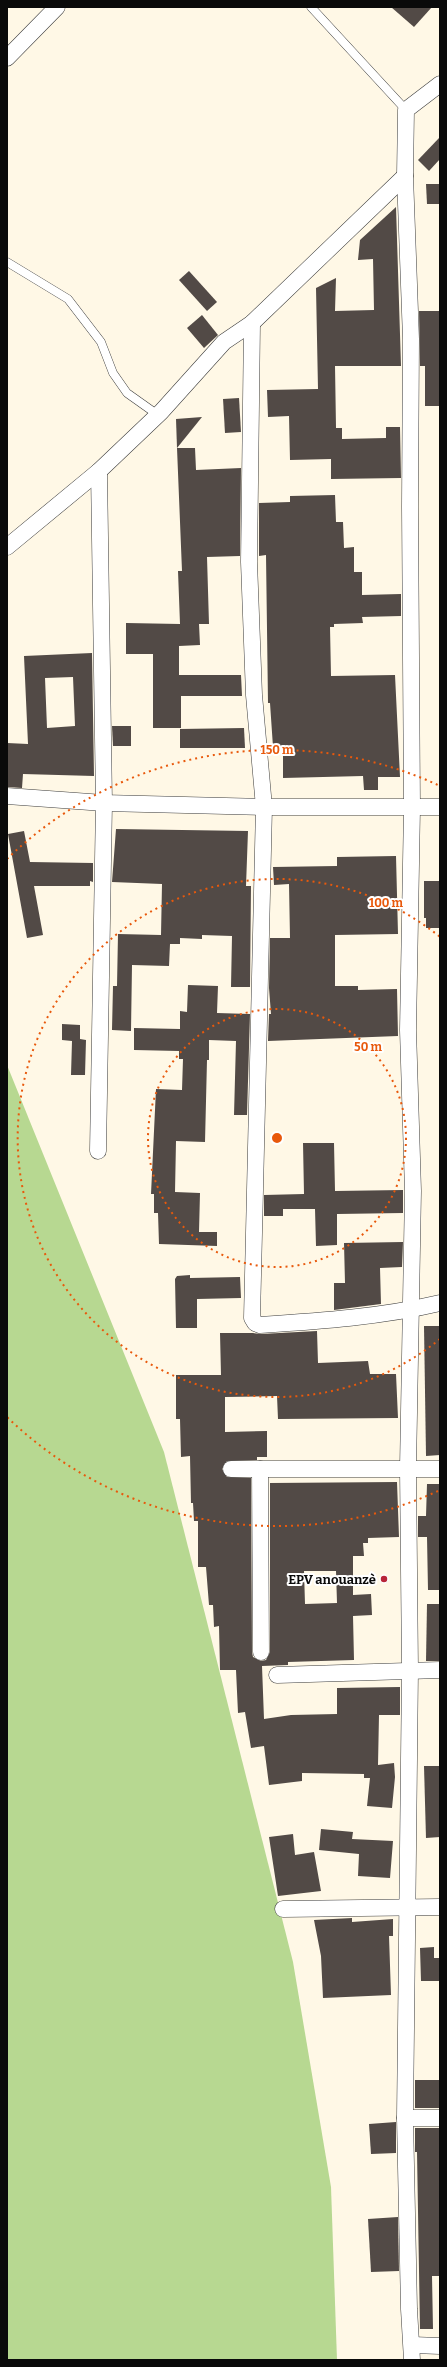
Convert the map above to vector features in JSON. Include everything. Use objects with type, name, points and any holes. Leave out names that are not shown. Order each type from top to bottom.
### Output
[{"type":"street","points":[[7,58],[57,7]]},
{"type":"street","points":[[440,84],[406,110],[405,176],[411,339],[410,506],[412,808],[408,1030],[413,1191],[408,1468],[410,1670],[406,1907],[405,2118],[409,2309],[412,2353],[440,2346]]},
{"type":"street","points":[[7,547],[99,471],[158,415],[224,342],[252,323],[405,176]]},
{"type":"street","points":[[252,323],[249,562],[254,695],[264,807],[252,1318],[255,1323],[260,1325],[328,1321],[412,1310],[440,1303]]},
{"type":"street","points":[[98,1151],[104,803],[99,471]]},
{"type":"street","points":[[7,796],[104,803],[264,807],[440,807]]},
{"type":"street","points":[[231,1469],[440,1469]]},
{"type":"street","points":[[260,1469],[261,1652]]},
{"type":"street","points":[[278,1675],[440,1670]]},
{"type":"street","points":[[283,1908],[440,1907]]},
{"type":"street","points":[[405,2118],[440,2118]]},
{"type":"lane","points":[[311,7],[406,110]]},
{"type":"lane","points":[[7,262],[68,300],[102,342],[113,373],[127,393],[158,415]]},
{"type":"green space","points":[[7,1065],[164,1452],[293,1962],[331,2187],[337,2360],[7,2360]]},
{"type":"building","points":[[391,7],[432,7],[414,27]]},
{"type":"building","points":[[440,137],[440,159],[429,171],[418,160]]},
{"type":"building","points":[[426,184],[440,184],[440,204],[427,204]]},
{"type":"building","points":[[396,207],[401,366],[335,366],[336,428],[342,428],[342,439],[386,438],[386,427],[400,427],[401,478],[331,479],[331,459],[290,460],[289,416],[268,417],[267,390],[318,389],[316,288],[336,278],[335,311],[374,310],[373,259],[358,260],[360,240]]},
{"type":"building","points":[[189,271],[217,302],[207,311],[179,280]]},
{"type":"building","points":[[419,311],[440,311],[440,406],[425,406],[425,366],[420,366]]},
{"type":"building","points":[[202,315],[218,335],[204,348],[187,328]]},
{"type":"building","points":[[239,398],[241,432],[225,433],[223,399]]},
{"type":"building","points":[[202,417],[177,448],[176,419]]},
{"type":"building","points":[[177,448],[195,448],[196,470],[241,468],[240,556],[207,557],[209,624],[199,624],[200,645],[179,646],[179,675],[241,675],[242,696],[181,696],[181,728],[153,728],[153,654],[126,654],[126,623],[180,624],[178,571],[182,571]]},
{"type":"building","points":[[335,495],[336,522],[343,522],[344,548],[354,547],[354,572],[362,572],[362,595],[401,594],[401,616],[362,617],[363,623],[334,624],[334,627],[330,627],[331,676],[395,675],[400,777],[378,777],[378,790],[364,790],[363,776],[283,778],[283,747],[273,747],[270,703],[268,703],[266,555],[259,556],[259,503],[290,502],[290,496]]},
{"type":"building","points":[[92,653],[94,776],[23,774],[22,788],[7,787],[7,743],[28,744],[24,656]],"holes":[[[73,677],[75,726],[47,728],[45,678]]]},
{"type":"building","points":[[112,726],[131,726],[131,746],[113,746]]},
{"type":"building","points":[[244,728],[245,748],[180,748],[180,729]]},
{"type":"building","points":[[116,829],[248,831],[246,886],[251,886],[250,987],[231,987],[232,936],[202,935],[202,939],[180,938],[180,944],[170,944],[169,966],[132,965],[131,1031],[112,1030],[113,986],[117,986],[118,934],[161,935],[162,884],[112,882]]},
{"type":"building","points":[[24,831],[30,862],[93,863],[93,882],[90,881],[90,886],[34,886],[43,935],[27,938],[8,834]]},
{"type":"building","points":[[396,856],[398,934],[335,935],[335,986],[358,986],[358,990],[397,989],[398,1036],[268,1041],[269,1014],[271,1014],[269,988],[270,938],[290,938],[289,884],[274,885],[273,867],[337,866],[337,857]]},
{"type":"building","points":[[424,881],[440,881],[440,928],[426,928],[426,918],[424,918]]},
{"type":"building","points":[[188,985],[218,986],[217,1013],[250,1014],[247,1115],[234,1115],[236,1041],[209,1040],[209,1060],[207,1060],[205,1142],[176,1141],[175,1192],[200,1193],[199,1232],[217,1232],[217,1246],[159,1244],[158,1213],[154,1213],[154,1194],[151,1194],[156,1089],[182,1090],[183,1059],[179,1059],[179,1051],[134,1050],[134,1028],[180,1029],[180,1011],[187,1012]]},
{"type":"building","points":[[62,1024],[80,1025],[80,1039],[86,1040],[85,1075],[71,1075],[72,1041],[62,1040]]},
{"type":"building","points":[[303,1143],[334,1143],[335,1191],[403,1190],[403,1213],[337,1214],[337,1245],[316,1246],[315,1209],[283,1209],[283,1216],[264,1216],[264,1195],[304,1194]]},
{"type":"building","points":[[403,1242],[402,1267],[380,1268],[381,1304],[334,1310],[334,1283],[345,1283],[344,1243]]},
{"type":"building","points":[[190,1275],[190,1278],[240,1277],[241,1298],[197,1299],[197,1328],[176,1328],[175,1279],[177,1276]]},
{"type":"building","points":[[424,1326],[440,1326],[440,1455],[426,1456]]},
{"type":"building","points":[[317,1331],[318,1363],[368,1361],[370,1374],[396,1374],[398,1418],[278,1419],[277,1396],[225,1397],[225,1432],[267,1431],[267,1457],[257,1457],[257,1460],[227,1461],[222,1469],[227,1477],[251,1478],[252,1652],[253,1657],[261,1661],[266,1660],[270,1652],[270,1483],[397,1482],[399,1537],[368,1538],[368,1543],[363,1543],[364,1556],[353,1556],[353,1595],[371,1594],[372,1615],[353,1616],[354,1660],[288,1662],[288,1665],[262,1666],[264,1719],[291,1715],[337,1714],[337,1688],[400,1687],[400,1715],[379,1715],[378,1765],[394,1763],[395,1777],[392,1808],[367,1806],[370,1778],[364,1778],[364,1774],[302,1773],[302,1781],[269,1785],[264,1746],[251,1748],[245,1712],[238,1713],[236,1670],[220,1670],[219,1626],[214,1627],[213,1605],[209,1605],[206,1567],[198,1567],[198,1521],[194,1521],[193,1503],[191,1503],[190,1456],[181,1457],[180,1419],[176,1419],[176,1375],[221,1375],[220,1333],[261,1334]],"holes":[[[304,1571],[336,1571],[337,1603],[305,1604]]]},
{"type":"building","points":[[427,1484],[440,1484],[440,1590],[428,1590],[427,1537],[418,1537],[418,1516],[426,1516]]},
{"type":"building","points":[[427,1604],[440,1604],[440,1661],[426,1661]]},
{"type":"building","points":[[424,1766],[440,1766],[440,1837],[426,1838]]},
{"type":"building","points":[[321,1829],[353,1832],[352,1839],[393,1841],[390,1878],[358,1876],[359,1854],[319,1850]]},
{"type":"building","points":[[293,1834],[295,1855],[314,1852],[321,1891],[278,1896],[269,1837]]},
{"type":"building","points":[[352,1918],[352,1922],[393,1919],[393,1936],[389,1936],[391,1995],[323,1998],[321,1956],[314,1920]]},
{"type":"building","points":[[434,1947],[434,1958],[440,1958],[440,1981],[421,1981],[420,1948]]},
{"type":"building","points":[[415,2080],[440,2080],[440,2108],[415,2108]]},
{"type":"building","points":[[396,2122],[396,2153],[371,2154],[369,2124]]},
{"type":"building","points":[[415,2128],[440,2128],[440,2276],[432,2276],[433,2329],[420,2329],[417,2152],[415,2152]]},
{"type":"building","points":[[398,2217],[399,2271],[371,2272],[368,2219]]},
{"type":"place","name":"EPV anouanzè","points":[[384,1579]]}]
